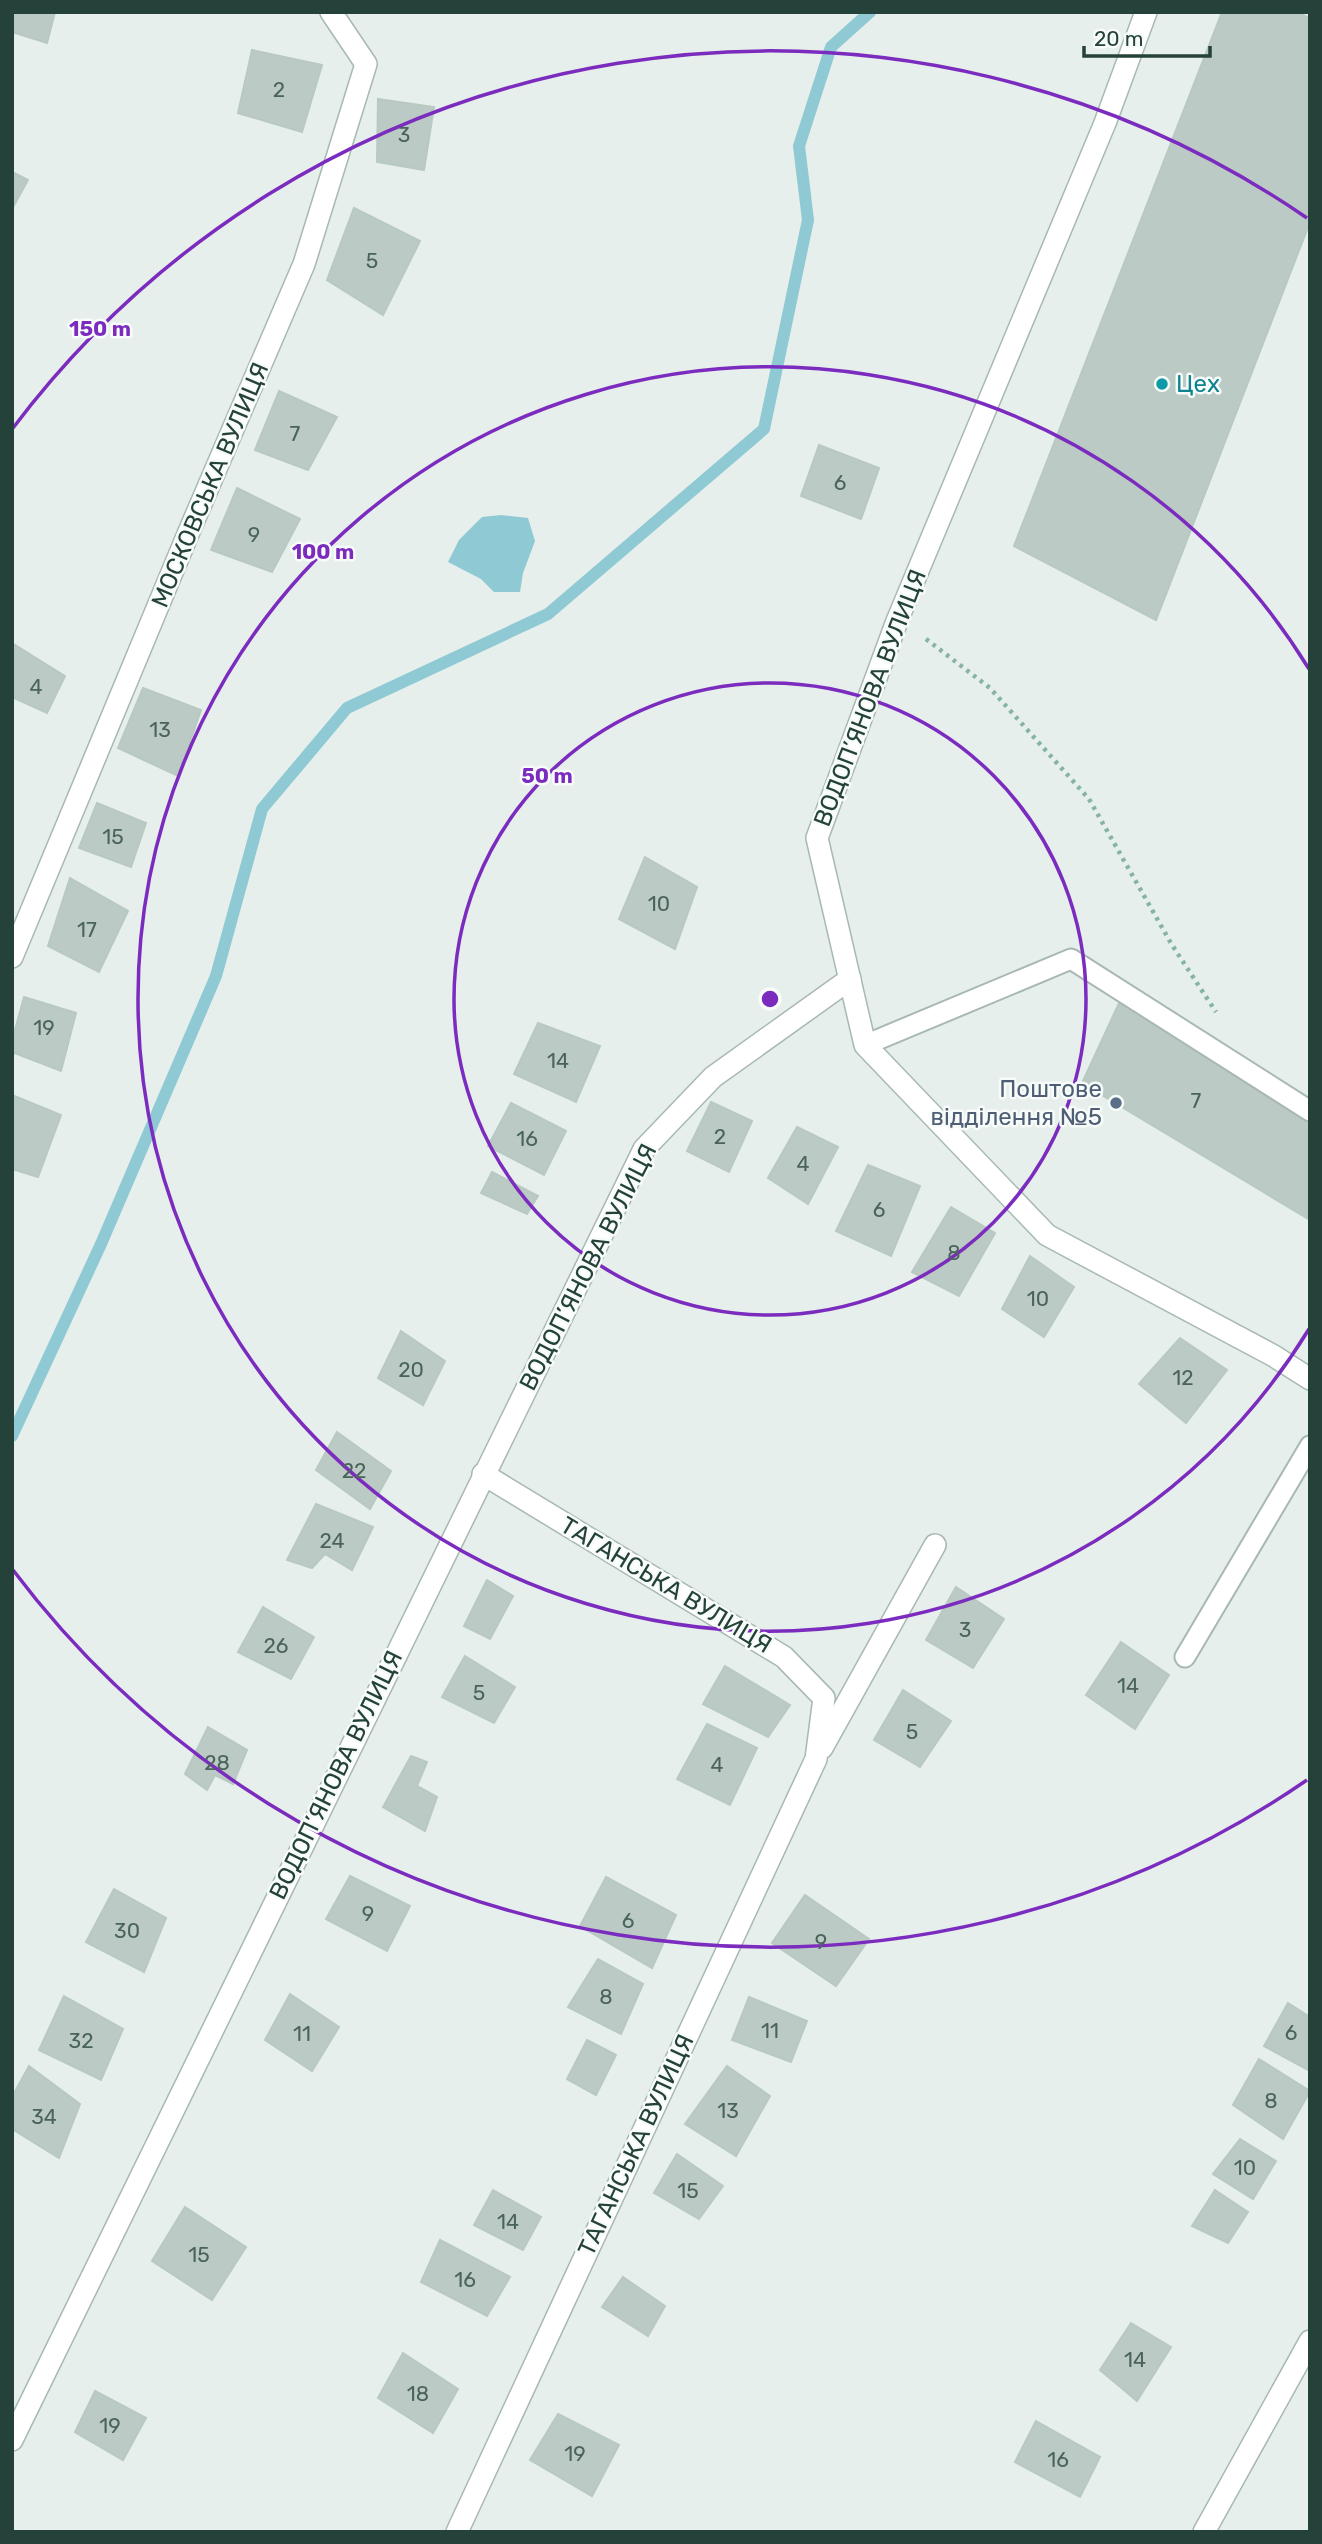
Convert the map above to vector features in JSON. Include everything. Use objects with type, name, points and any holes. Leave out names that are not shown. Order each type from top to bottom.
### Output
[{"type":"street","name":"МОСКОВСЬКА ВУЛИЦЯ","points":[[12,957],[304,264],[366,64],[331,12]]},
{"type":"street","name":"ВОДОП’ЯНОВА ВУЛИЦЯ","points":[[12,2440],[644,1149],[713,1077],[850,979],[817,838],[897,621],[1105,123],[1146,12]]},
{"type":"street","points":[[850,979],[865,1045],[1047,1235],[1309,1377]]},
{"type":"street","name":"ТАГАНСЬКА ВУЛИЦЯ","points":[[483,1474],[784,1657],[824,1698],[816,1759]]},
{"type":"street","name":"ТАГАНСЬКА ВУЛИЦЯ","points":[[457,2532],[816,1759],[934,1545]]},
{"type":"street","points":[[1204,2532],[1310,2341]]},
{"type":"lane","points":[[865,1045],[1071,959],[1310,1111]]},
{"type":"lane","points":[[1185,1657],[1310,1446]]},
{"type":"path","points":[[922,637],[990,688],[1089,799],[1172,945],[1222,1022]]},
{"type":"water","points":[[501,515],[528,518],[535,541],[523,573],[520,592],[494,592],[481,579],[448,562],[459,540],[482,517]]},
{"type":"building","points":[[12,12],[55,12],[47,43],[12,32]]},
{"type":"building","name":"Цех","points":[[1222,12],[1295,12],[1310,18],[1310,222],[1156,620],[1014,546]]},
{"type":"building","points":[[252,50],[322,65],[302,132],[238,113]]},
{"type":"building","points":[[378,99],[434,107],[424,170],[377,162]]},
{"type":"building","points":[[12,172],[28,180],[12,209]]},
{"type":"building","points":[[354,208],[420,241],[383,315],[327,280]]},
{"type":"building","points":[[279,391],[337,417],[308,470],[255,450]]},
{"type":"building","points":[[819,445],[879,468],[861,519],[801,496]]},
{"type":"building","points":[[237,488],[300,519],[272,572],[211,550]]},
{"type":"building","points":[[12,643],[65,676],[47,713],[12,697]]},
{"type":"building","points":[[143,688],[201,710],[178,776],[118,748]]},
{"type":"building","points":[[97,803],[146,823],[131,867],[79,848]]},
{"type":"building","points":[[645,857],[697,887],[675,949],[619,919]]},
{"type":"building","points":[[70,878],[128,911],[99,972],[48,946]]},
{"type":"building","points":[[24,997],[76,1013],[61,1071],[12,1052],[12,1041]]},
{"type":"building","points":[[1120,1001],[1310,1117],[1310,1220],[1082,1083]]},
{"type":"building","points":[[538,1023],[600,1046],[576,1102],[514,1074]]},
{"type":"building","points":[[12,1095],[61,1115],[38,1177],[12,1169]]},
{"type":"building","points":[[711,1102],[752,1121],[729,1172],[687,1151]]},
{"type":"building","points":[[511,1103],[566,1131],[544,1175],[488,1146]]},
{"type":"building","points":[[797,1127],[838,1147],[808,1204],[768,1178]]},
{"type":"building","points":[[868,1165],[920,1186],[891,1256],[836,1231]]},
{"type":"building","points":[[492,1172],[538,1196],[527,1214],[481,1193]]},
{"type":"building","points":[[951,1207],[995,1233],[959,1296],[912,1272]]},
{"type":"building","points":[[1030,1256],[1074,1287],[1044,1337],[1002,1309]]},
{"type":"building","points":[[401,1331],[445,1361],[423,1405],[378,1378]]},
{"type":"building","points":[[1180,1338],[1227,1370],[1186,1423],[1139,1384]]},
{"type":"building","points":[[337,1432],[391,1471],[370,1509],[316,1470]]},
{"type":"building","points":[[316,1504],[373,1527],[352,1570],[325,1554],[312,1568],[287,1560]]},
{"type":"building","points":[[487,1580],[513,1596],[490,1639],[464,1626]]},
{"type":"building","points":[[956,1587],[1004,1619],[973,1668],[926,1640]]},
{"type":"building","points":[[263,1607],[314,1637],[291,1679],[238,1652]]},
{"type":"building","points":[[1121,1642],[1169,1675],[1135,1729],[1086,1695]]},
{"type":"building","points":[[465,1656],[515,1687],[494,1723],[442,1697]]},
{"type":"building","points":[[725,1666],[790,1705],[768,1737],[703,1704]]},
{"type":"building","points":[[903,1690],[951,1721],[920,1767],[874,1740]]},
{"type":"building","points":[[707,1724],[757,1748],[730,1805],[677,1779]]},
{"type":"building","points":[[208,1727],[247,1750],[233,1784],[215,1775],[207,1790],[185,1774]]},
{"type":"building","points":[[411,1756],[427,1762],[417,1786],[437,1797],[425,1831],[383,1807]]},
{"type":"building","points":[[350,1876],[410,1906],[387,1951],[326,1919]]},
{"type":"building","points":[[606,1877],[676,1915],[652,1968],[580,1926]]},
{"type":"building","points":[[114,1889],[166,1918],[144,1972],[86,1942]]},
{"type":"building","points":[[805,1895],[869,1939],[836,1986],[772,1943]]},
{"type":"building","points":[[598,1959],[643,1984],[621,2034],[568,2007]]},
{"type":"building","points":[[290,1994],[339,2027],[312,2071],[265,2040]]},
{"type":"building","points":[[64,1996],[123,2029],[101,2080],[39,2050]]},
{"type":"building","points":[[749,1997],[807,2021],[791,2062],[732,2040]]},
{"type":"building","points":[[1288,2003],[1310,2017],[1310,2071],[1264,2046]]},
{"type":"building","points":[[587,2040],[616,2055],[596,2095],[567,2079]]},
{"type":"building","points":[[1259,2059],[1310,2091],[1283,2139],[1233,2105]]},
{"type":"building","points":[[29,2066],[80,2104],[59,2158],[12,2129],[12,2097]]},
{"type":"building","points":[[727,2066],[770,2096],[736,2156],[685,2124]]},
{"type":"building","points":[[1240,2139],[1276,2161],[1253,2199],[1213,2174]]},
{"type":"building","points":[[677,2154],[723,2186],[699,2219],[654,2193]]},
{"type":"building","points":[[493,2190],[541,2217],[523,2250],[474,2225]]},
{"type":"building","points":[[1215,2190],[1248,2212],[1228,2243],[1192,2226]]},
{"type":"building","points":[[185,2207],[246,2247],[212,2300],[152,2261]]},
{"type":"building","points":[[440,2240],[510,2277],[487,2316],[421,2282]]},
{"type":"building","points":[[623,2277],[665,2306],[648,2336],[602,2307]]},
{"type":"building","points":[[1131,2323],[1171,2347],[1137,2401],[1100,2370]]},
{"type":"building","points":[[403,2353],[458,2389],[433,2433],[378,2398]]},
{"type":"building","points":[[95,2391],[146,2418],[123,2460],[75,2432]]},
{"type":"building","points":[[558,2414],[619,2445],[592,2496],[530,2460]]},
{"type":"building","points":[[1036,2421],[1100,2457],[1080,2497],[1015,2462]]},
{"type":"waterway","points":[[12,1436],[101,1244],[216,976],[262,809],[347,708],[548,614],[764,429],[808,220],[799,146],[831,47],[870,12]]},
{"type":"place","name":"Цех","points":[[1162,384]]},
{"type":"place","name":"Поштове відділення №5","points":[[1116,1103]]}]
